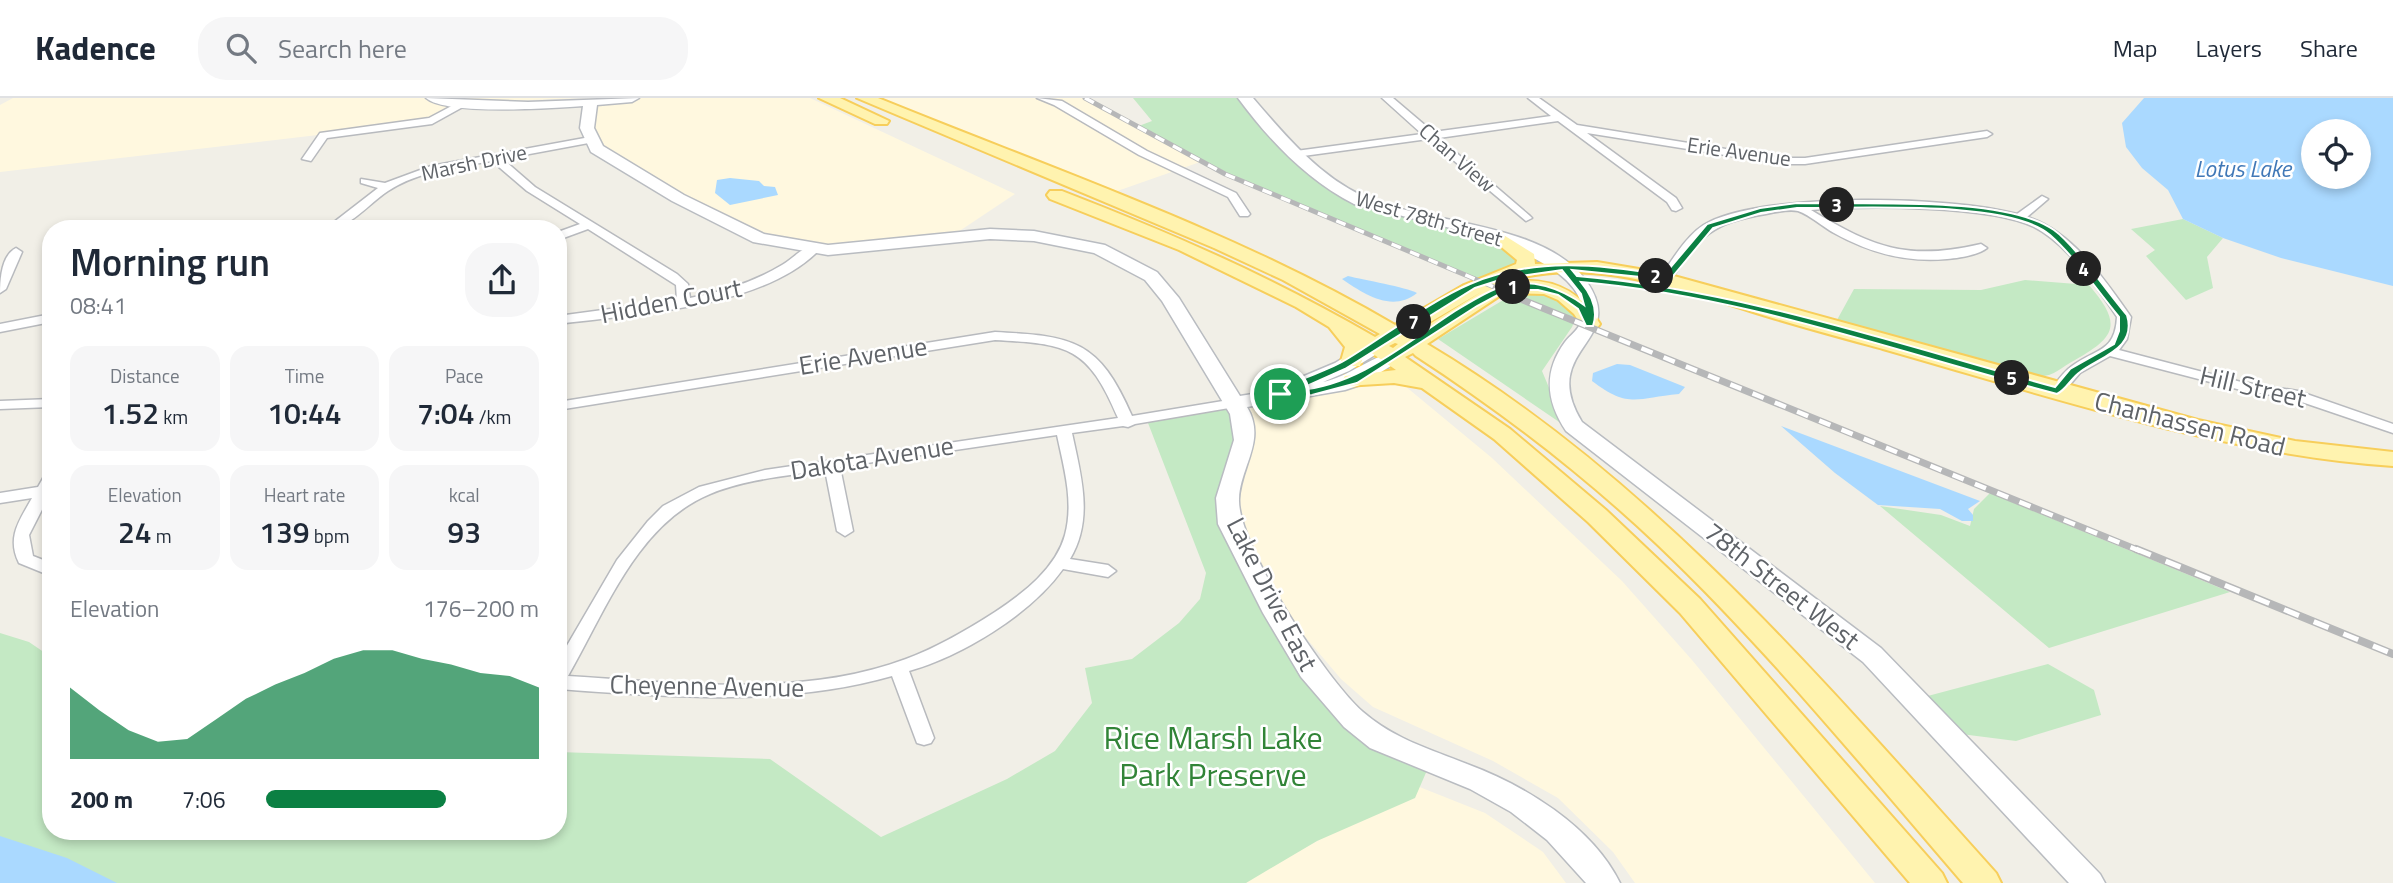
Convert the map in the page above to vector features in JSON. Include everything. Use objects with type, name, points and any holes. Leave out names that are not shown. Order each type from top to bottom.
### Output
[{"type":"main road","points":[[827,98],[1185,246],[1322,314],[1394,345],[1494,399],[1566,454],[1699,569],[1801,678],[1984,883]]},
{"type":"main road","points":[[870,100],[1219,243],[1352,309],[1437,387],[1548,472],[1655,571],[1728,647],[1930,883]]},
{"type":"main road","points":[[1502,240],[1527,258],[1525,268],[1512,280]]},
{"type":"main road","name":"Chanhassen Road","points":[[1394,345],[1435,308],[1480,282],[1532,281],[1569,273],[1611,269],[1667,278],[1787,316],[2057,391],[2293,450],[2340,457],[2393,459]]},
{"type":"main road","name":"Chanhassen Road","points":[[1569,273],[1649,285],[1787,316]]},
{"type":"main road","points":[[1512,280],[1561,293],[1582,307],[1590,324]]},
{"type":"main road","name":"Chanhassen Road","points":[[1394,345],[1473,304],[1512,280]]},
{"type":"main road","points":[[1352,309],[1390,316],[1435,308]]},
{"type":"main road","points":[[1322,314],[1356,346],[1352,371],[1394,376],[1437,387]]},
{"type":"street","points":[[433,98],[499,107],[632,98]]},
{"type":"street","points":[[1042,98],[1058,103],[1158,161],[1232,195],[1244,214]]},
{"type":"street","name":"West 78th Street","points":[[1247,98],[1325,183],[1360,201],[1502,240],[1569,273]]},
{"type":"street","name":"Chan View","points":[[1387,98],[1526,218]]},
{"type":"street","points":[[1533,98],[1672,200],[1676,208]]},
{"type":"street","points":[[587,99],[587,128],[590,140]]},
{"type":"street","points":[[307,159],[319,139],[328,134],[432,121],[465,103]]},
{"type":"street","points":[[1296,154],[1560,118]]},
{"type":"street","name":"Erie Avenue","points":[[1575,128],[1782,160],[1805,161],[1987,134]]},
{"type":"street","name":"Marsh Drive","points":[[343,220],[386,187],[431,169],[590,140]]},
{"type":"street","name":"Lake Drive East","points":[[590,140],[596,149],[619,165],[729,226],[759,238],[815,248],[881,246],[989,234],[1034,236],[1099,249],[1137,268],[1159,285],[1235,403],[1245,427],[1245,440],[1227,498],[1230,524],[1310,673],[1341,709],[1380,740],[1484,782],[1521,802],[1554,826],[1584,856],[1604,883]]},
{"type":"street","points":[[494,156],[531,189],[673,277],[682,285],[684,302]]},
{"type":"street","points":[[365,181],[386,187]]},
{"type":"street","points":[[2021,218],[2042,199]]},
{"type":"street","points":[[1797,206],[1856,241],[1899,256],[1935,258],[1981,248]]},
{"type":"street","points":[[1667,278],[1710,226],[1760,211],[1797,206],[1978,209],[2021,218],[2052,232],[2124,317],[2124,332],[2118,345],[2074,371],[2057,391]]},
{"type":"street","points":[[567,233],[589,225]]},
{"type":"street","name":"Hidden Court","points":[[567,319],[684,302],[756,285],[786,270],[815,248]]},
{"type":"street","points":[[0,289],[16,252]]},
{"type":"street","points":[[1569,273],[1589,303],[1590,324]]},
{"type":"street","points":[[0,328],[42,320]]},
{"type":"street","name":"78th Street West","points":[[1590,324],[1565,355],[1559,371],[1557,385],[1563,409],[1574,426],[1872,655],[2089,883]]},
{"type":"street","name":"Erie Avenue","points":[[567,405],[995,336],[1058,341],[1088,358],[1100,369],[1128,423]]},
{"type":"street","name":"Dakota Avenue","points":[[567,664],[638,542],[674,498],[727,484],[936,445],[1128,423],[1280,394],[1312,392],[1394,345]]},
{"type":"street","name":"Hill Street","points":[[2110,352],[2241,386],[2293,394],[2393,429]]},
{"type":"street","points":[[0,405],[42,403]]},
{"type":"street","name":"Cheyenne Avenue","points":[[567,681],[685,690],[801,690],[899,669],[935,657],[986,630],[1036,591],[1058,563],[1075,529],[1077,500],[1064,431]]},
{"type":"street","points":[[832,464],[845,531]]},
{"type":"street","points":[[0,498],[42,485]]},
{"type":"street","points":[[42,492],[22,535],[24,559],[42,566]]},
{"type":"street","points":[[1058,563],[1108,571]]},
{"type":"street","points":[[899,669],[923,738]]},
{"type":"shaded area","points":[[13,98],[579,98],[465,103],[445,115],[386,127],[0,172],[0,105]]},
{"type":"shaded area","points":[[631,98],[810,98],[1015,194],[949,238],[826,249],[763,239],[598,151],[588,121],[590,102]]},
{"type":"shaded area","points":[[869,98],[1082,98],[1203,161],[1103,196]]},
{"type":"shaded area","points":[[1399,381],[1492,458],[1622,581],[1692,660],[1875,883],[1635,883],[1613,852],[1558,798],[1493,761],[1373,707],[1341,679],[1302,633],[1229,517],[1235,403]]},
{"type":"shaded area","points":[[1417,786],[1485,813],[1543,852],[1566,883],[1241,883]]},
{"type":"green space","points":[[1133,98],[1245,98],[1340,192],[1502,240],[1528,261],[1481,282],[1453,271],[1278,198],[1136,127],[1152,121]]},
{"type":"green space","points":[[2183,219],[2223,238],[2207,257],[2213,288],[2186,300],[2146,256],[2155,250],[2131,229]]},
{"type":"green space","points":[[2025,280],[2089,285],[2107,310],[2110,328],[2107,336],[2100,344],[2056,372],[2036,376],[1837,320],[1854,289],[1981,290]]},
{"type":"green space","points":[[1539,290],[1565,295],[1578,312],[1572,327],[1542,371],[1565,426],[1438,339],[1515,293]]},
{"type":"green space","name":"Rice Marsh Lake Park Preserve","points":[[1235,403],[1242,454],[1229,488],[1245,552],[1287,656],[1325,690],[1428,768],[1415,798],[1317,841],[1246,883],[0,883],[0,633],[29,642],[42,651],[42,840],[567,840],[567,752],[770,759],[881,837],[1007,779],[1055,751],[1092,703],[1085,668],[1132,659],[1179,623],[1200,599],[1206,573],[1148,423],[1161,417]]},
{"type":"green space","points":[[1990,493],[2230,592],[2049,648],[1880,506],[1941,515],[1970,526],[1974,509]]},
{"type":"green space","points":[[2048,664],[2094,690],[2101,715],[2016,741],[1961,734],[1924,697]]},
{"type":"water","name":"Lotus Lake","points":[[2144,98],[2393,98],[2393,286],[2281,258],[2223,238],[2183,219],[2168,190],[2142,168],[2126,147],[2122,123]]},
{"type":"water","points":[[730,178],[759,181],[764,186],[775,187],[778,195],[730,205],[715,193],[717,180]]},
{"type":"water","points":[[1348,276],[1417,293],[1398,301],[1378,299],[1342,279]]},
{"type":"water","points":[[1617,364],[1630,365],[1685,387],[1679,394],[1633,400],[1615,395],[1592,381],[1593,373]]},
{"type":"water","points":[[1781,426],[1980,501],[1968,509],[1973,515],[1973,521],[1962,521],[1940,509],[1878,505],[1835,473]]},
{"type":"water","points":[[0,836],[67,858],[117,883],[0,883]]},
{"type":"railway","points":[[1085,98],[1225,174],[1513,295]]},
{"type":"railway","points":[[1508,294],[2140,551]]},
{"type":"railway","points":[[2136,549],[2393,654]]},
{"type":"route","points":[[1280,394],[1324,390],[1353,381],[1473,304],[1506,288],[1527,287],[1561,293],[1582,307],[1590,324],[1591,313],[1585,293],[1564,267],[1611,269],[1667,278],[1710,226],[1726,219],[1760,211],[1797,206],[1978,209],[2007,213],[2025,219],[2052,232],[2124,317],[2124,331],[2118,345],[2074,371],[2057,391],[1787,316],[1649,285],[1613,279],[1574,278],[1564,267],[1546,268],[1504,275],[1471,286],[1342,367],[1280,394]]}]
